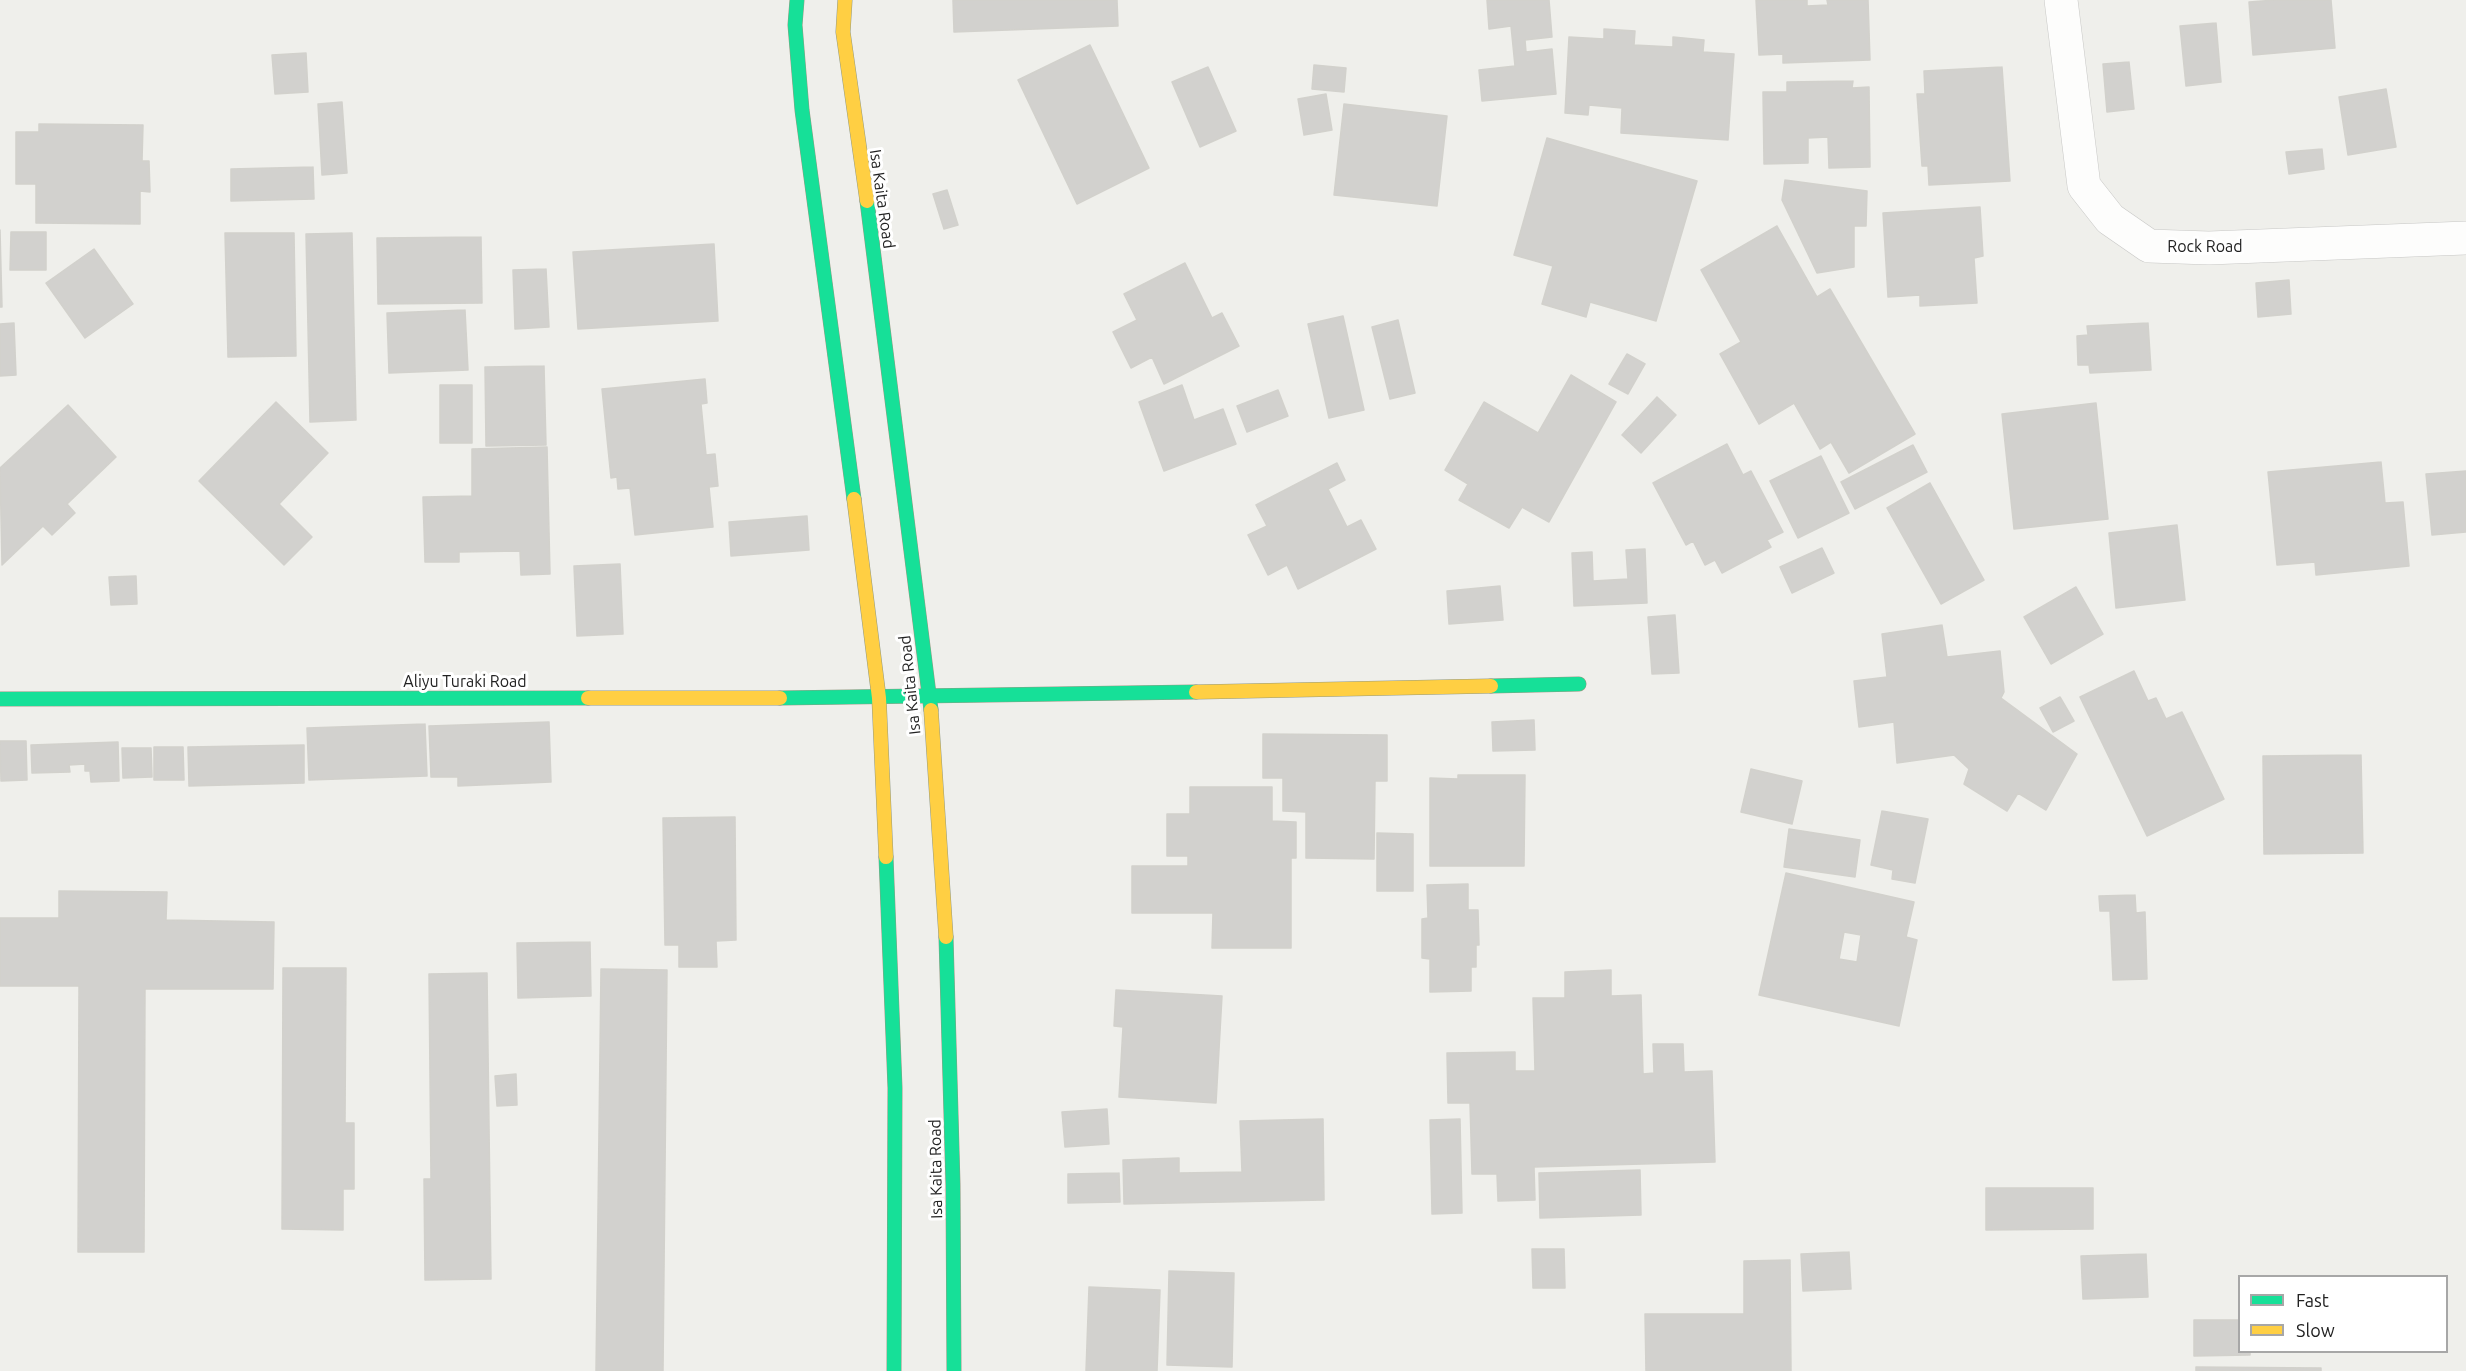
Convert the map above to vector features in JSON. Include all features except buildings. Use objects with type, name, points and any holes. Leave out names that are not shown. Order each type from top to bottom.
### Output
[{"type":"main road","name":"Isa Kaita Road","points":[[797,0],[795,25],[802,110],[820,229],[879,698],[895,1088],[894,1371]]},
{"type":"main road","name":"Isa Kaita Road","points":[[845,0],[843,32],[872,235],[930,698],[947,958],[953,1185],[954,1371]]},
{"type":"main road","name":"Aliyu Turaki Road","points":[[0,699],[930,698],[1580,684]]},
{"type":"street","name":"Rock Road","points":[[2061,0],[2084,186],[2110,219],[2149,246],[2209,248],[2466,238]]},
{"type":"traffic: fast","points":[[797,0],[795,25],[802,110],[854,499]]},
{"type":"traffic: fast","points":[[867,201],[931,710]]},
{"type":"traffic: fast","points":[[1491,686],[1579,684]]},
{"type":"traffic: fast","points":[[780,698],[1196,692]]},
{"type":"traffic: fast","points":[[0,699],[588,698]]},
{"type":"traffic: fast","points":[[886,857],[895,1088],[894,1371]]},
{"type":"traffic: fast","points":[[946,937],[953,1185],[954,1371]]},
{"type":"traffic: slow","points":[[845,0],[843,32],[867,201]]},
{"type":"traffic: slow","points":[[854,499],[879,698],[886,857]]},
{"type":"traffic: slow","points":[[1196,692],[1491,686]]},
{"type":"traffic: slow","points":[[588,698],[780,698]]},
{"type":"traffic: slow","points":[[931,710],[946,937]]}]
